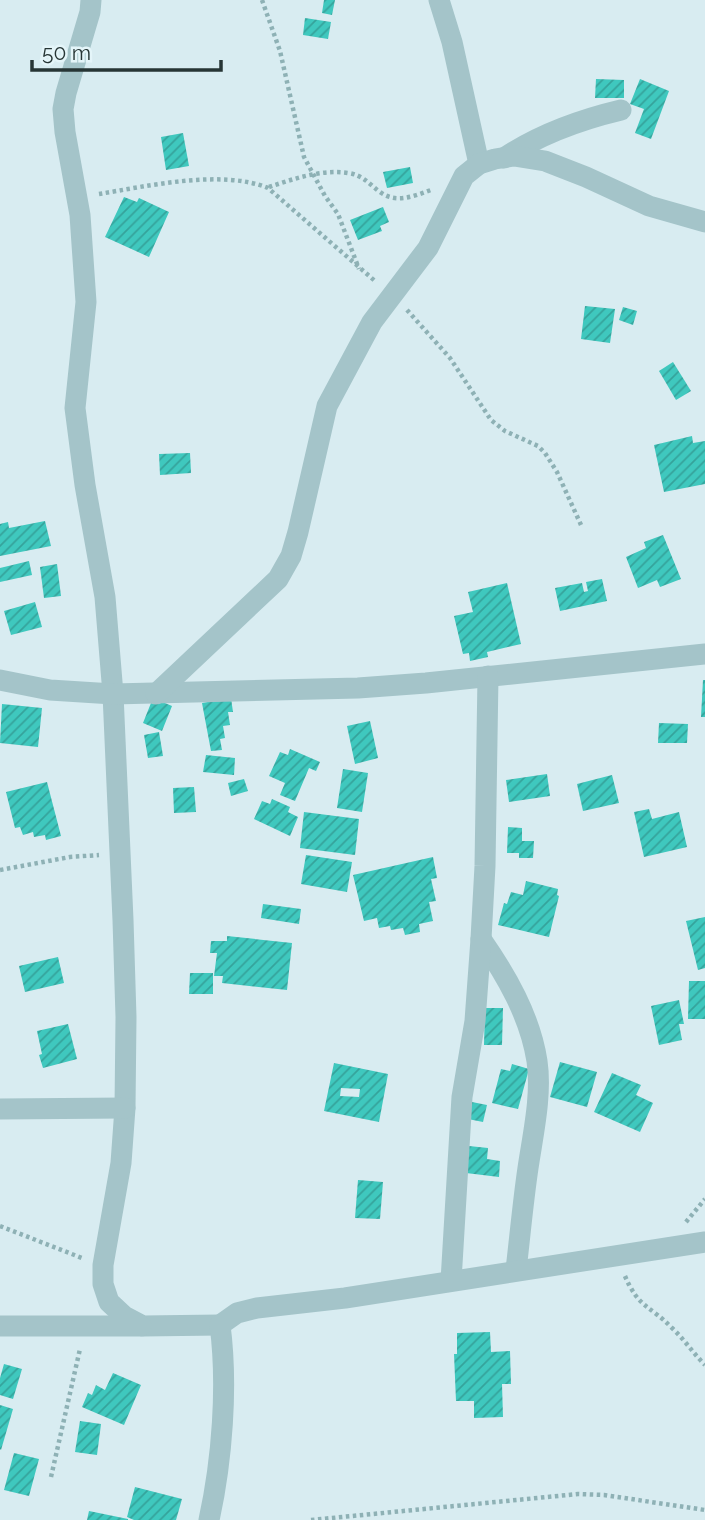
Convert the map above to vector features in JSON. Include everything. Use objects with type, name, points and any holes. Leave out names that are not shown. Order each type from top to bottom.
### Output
[{"type":"street","points":[[91,0],[63,109],[80,215],[86,302],[75,408],[85,485],[105,597],[121,853],[126,1017],[125,1108],[121,1163],[103,1265],[103,1284],[109,1302],[124,1316],[143,1326]]},
{"type":"street","points":[[156,694],[278,579],[291,556],[298,532],[327,406],[372,322],[428,247],[472,170],[452,42],[439,0]]},
{"type":"street","points":[[504,158],[540,137],[566,126],[621,110]]},
{"type":"street","points":[[472,170],[514,156],[545,161],[649,206],[705,222]]},
{"type":"street","points":[[0,680],[50,690],[113,694],[358,688],[705,654]]},
{"type":"street","points":[[451,1281],[462,1097],[475,1021],[481,939],[488,676]]},
{"type":"street","points":[[481,939],[516,998],[530,1030],[537,1062],[538,1092],[516,1270]]},
{"type":"street","points":[[0,1110],[125,1108]]},
{"type":"street","points":[[0,1326],[220,1325],[237,1313],[257,1308],[345,1298],[705,1242]]},
{"type":"street","points":[[209,1520],[214,1499],[225,1388],[225,1360],[220,1325]]},
{"type":"path","points":[[262,0],[279,51],[297,133],[313,176],[338,214],[359,269]]},
{"type":"path","points":[[268,188],[292,179],[348,173],[363,178],[392,198],[406,198],[472,170]]},
{"type":"path","points":[[0,870],[70,858],[121,853]]},
{"type":"path","points":[[0,1226],[103,1265]]},
{"type":"path","points":[[617,1256],[634,1296],[643,1306],[669,1324],[705,1365]]},
{"type":"path","points":[[51,1477],[76,1362],[87,1325]]},
{"type":"path","points":[[312,1520],[578,1494],[604,1495],[705,1510]]},
{"type":"building","points":[[324,0],[335,0],[332,15],[322,13]]},
{"type":"building","points":[[305,18],[331,22],[328,39],[303,35]]},
{"type":"building","points":[[596,79],[624,80],[624,98],[595,98]]},
{"type":"building","points":[[640,79],[669,91],[651,139],[635,133],[644,109],[630,104]]},
{"type":"building","points":[[183,133],[189,166],[166,170],[161,137]]},
{"type":"building","points":[[410,167],[413,183],[387,188],[383,172]]},
{"type":"building","points":[[124,197],[137,202],[139,198],[169,212],[149,257],[105,237]]},
{"type":"building","points":[[383,207],[389,222],[380,226],[382,231],[358,240],[350,220]]},
{"type":"building","points":[[585,306],[615,309],[610,343],[581,339]]},
{"type":"building","points":[[623,307],[637,311],[633,325],[619,320]]},
{"type":"building","points":[[673,362],[691,391],[676,400],[659,371]]},
{"type":"building","points":[[692,436],[693,443],[705,441],[705,484],[664,492],[654,445]]},
{"type":"building","points":[[190,453],[191,473],[160,475],[159,454]]},
{"type":"building","points":[[45,521],[51,546],[0,556],[0,524],[8,522],[9,528]]},
{"type":"building","points":[[663,535],[681,579],[660,587],[657,580],[638,588],[626,557],[646,548],[644,542]]},
{"type":"building","points":[[29,561],[32,575],[0,582],[0,568]]},
{"type":"building","points":[[57,564],[61,596],[44,598],[40,567]]},
{"type":"building","points":[[602,579],[607,601],[560,611],[555,588],[582,583],[584,592],[588,591],[586,582]]},
{"type":"building","points":[[507,583],[521,644],[487,652],[488,657],[470,661],[469,653],[463,654],[454,616],[473,612],[468,592]]},
{"type":"building","points":[[35,602],[42,627],[11,635],[4,611]]},
{"type":"building","points":[[703,680],[705,717],[701,717]]},
{"type":"building","points":[[153,698],[172,706],[162,731],[143,723]]},
{"type":"building","points":[[231,698],[233,712],[228,712],[230,725],[223,726],[225,738],[220,739],[222,750],[211,751],[202,703]]},
{"type":"building","points":[[2,704],[42,708],[38,747],[0,743]]},
{"type":"building","points":[[370,721],[378,758],[355,764],[347,726]]},
{"type":"building","points":[[659,723],[688,724],[687,743],[658,743]]},
{"type":"building","points":[[159,732],[163,756],[148,758],[144,735]]},
{"type":"building","points":[[290,749],[320,762],[316,771],[309,768],[295,801],[280,795],[285,783],[269,776],[280,752],[288,755]]},
{"type":"building","points":[[206,755],[235,758],[234,775],[203,772]]},
{"type":"building","points":[[343,769],[368,773],[362,812],[337,808]]},
{"type":"building","points":[[547,774],[550,796],[509,802],[506,780]]},
{"type":"building","points":[[612,775],[619,803],[583,811],[577,784]]},
{"type":"building","points":[[244,779],[248,791],[231,796],[228,783]]},
{"type":"building","points":[[47,782],[61,836],[46,840],[45,835],[34,837],[33,832],[23,835],[20,827],[15,828],[6,792]]},
{"type":"building","points":[[194,787],[196,812],[174,813],[173,788]]},
{"type":"building","points":[[272,799],[290,807],[288,812],[298,817],[290,836],[254,819],[262,801],[270,804]]},
{"type":"building","points":[[649,809],[652,819],[679,812],[687,847],[644,857],[634,812]]},
{"type":"building","points":[[304,812],[359,819],[355,855],[300,848]]},
{"type":"building","points":[[508,827],[522,828],[522,841],[534,841],[533,858],[519,858],[519,853],[507,853]]},
{"type":"building","points":[[306,855],[352,862],[347,892],[301,884]]},
{"type":"building","points":[[433,857],[437,878],[431,879],[436,901],[429,902],[433,921],[419,924],[420,932],[405,935],[403,928],[379,928],[377,918],[364,921],[353,875]]},
{"type":"building","points":[[526,881],[558,889],[559,896],[549,937],[498,925],[504,903],[507,904],[511,892],[523,895]]},
{"type":"building","points":[[263,904],[301,909],[299,924],[261,918]]},
{"type":"building","points":[[705,917],[705,968],[698,970],[686,921]]},
{"type":"building","points":[[227,936],[292,943],[287,990],[222,983],[223,976],[214,976],[217,953],[210,953],[211,941],[227,941]]},
{"type":"building","points":[[58,957],[64,983],[25,992],[19,966]]},
{"type":"building","points":[[190,973],[213,973],[213,994],[189,994]]},
{"type":"building","points":[[689,981],[705,981],[705,1019],[688,1019]]},
{"type":"building","points":[[679,1000],[684,1024],[679,1024],[682,1040],[659,1045],[651,1006]]},
{"type":"building","points":[[485,1008],[503,1008],[502,1045],[484,1045]]},
{"type":"building","points":[[68,1024],[77,1059],[43,1068],[37,1031]]},
{"type":"building","points":[[560,1062],[597,1072],[587,1107],[550,1097]]},
{"type":"building","points":[[334,1063],[388,1074],[379,1122],[324,1111]],"holes":[[[341,1088],[360,1089],[359,1097],[340,1096]]]},
{"type":"building","points":[[512,1064],[529,1069],[518,1109],[492,1103],[501,1069],[510,1071]]},
{"type":"building","points":[[612,1073],[641,1085],[636,1095],[653,1103],[640,1132],[594,1112]]},
{"type":"building","points":[[467,1101],[487,1105],[483,1122],[463,1118]]},
{"type":"building","points":[[469,1146],[488,1148],[487,1159],[500,1161],[499,1177],[466,1173]]},
{"type":"building","points":[[358,1180],[383,1182],[380,1219],[355,1218]]},
{"type":"building","points":[[490,1332],[491,1352],[510,1351],[511,1384],[502,1384],[503,1417],[474,1418],[474,1401],[456,1401],[454,1354],[457,1354],[457,1333]]},
{"type":"building","points":[[4,1364],[22,1369],[13,1399],[0,1395],[0,1378]]},
{"type":"building","points":[[113,1373],[141,1385],[124,1425],[82,1407],[88,1393],[92,1395],[96,1385],[105,1390]]},
{"type":"building","points":[[0,1405],[13,1409],[1,1450],[0,1449]]},
{"type":"building","points":[[80,1421],[101,1424],[97,1455],[75,1452]]},
{"type":"building","points":[[14,1453],[39,1459],[29,1496],[4,1490]]},
{"type":"building","points":[[135,1487],[182,1499],[176,1520],[134,1520],[127,1517]]},
{"type":"building","points":[[89,1511],[128,1519],[128,1520],[87,1520]]}]
